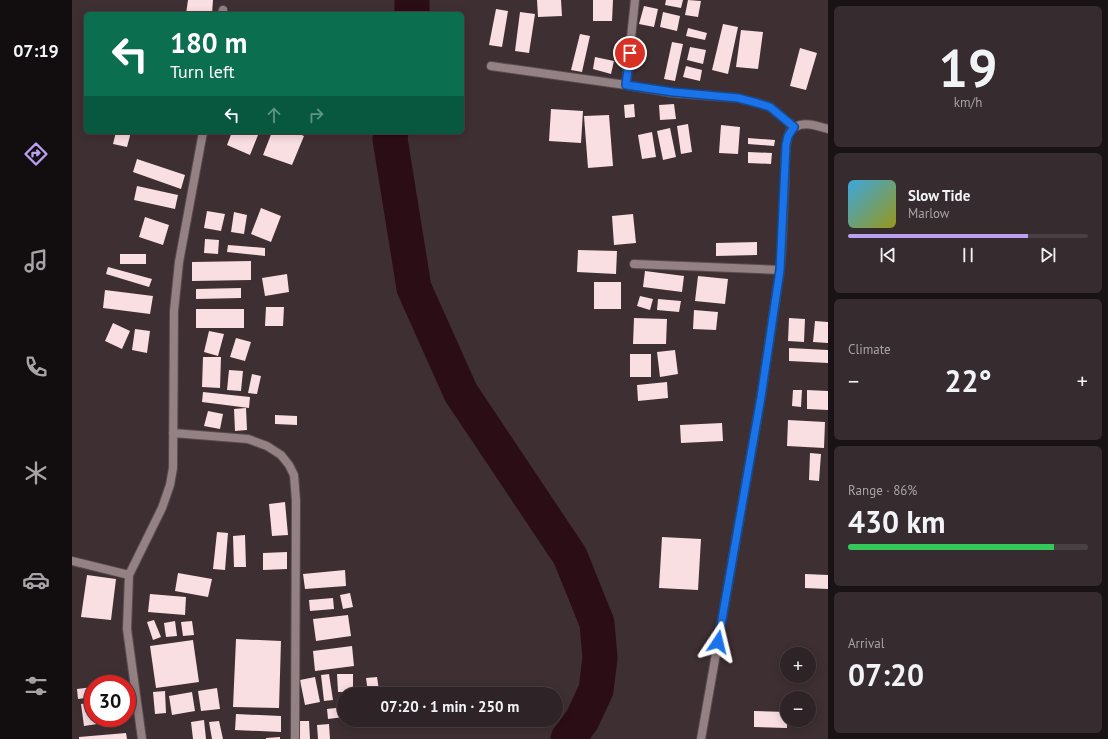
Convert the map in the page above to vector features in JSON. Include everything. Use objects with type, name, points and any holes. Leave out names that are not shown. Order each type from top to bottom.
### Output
[{"type":"street","points":[[626,85],[635,0]]},
{"type":"street","points":[[491,66],[673,92],[738,98],[770,107],[794,127]]},
{"type":"street","points":[[701,739],[761,397],[780,270],[786,145],[788,136],[794,127],[806,124],[828,129]]},
{"type":"street","points":[[142,739],[127,630],[129,575],[162,508],[170,485],[173,468],[174,311],[179,262],[203,134]]},
{"type":"street","points":[[634,264],[780,270]]},
{"type":"street","points":[[173,433],[248,439],[267,446],[281,455],[289,464],[294,475],[296,501],[295,739]]},
{"type":"street","points":[[72,561],[129,575]]},
{"type":"building","points":[[188,0],[213,0],[212,12],[186,12]]},
{"type":"building","points":[[537,0],[561,0],[562,16],[538,17]]},
{"type":"building","points":[[593,0],[613,0],[612,21],[593,21]]},
{"type":"building","points":[[666,0],[683,0],[681,8],[665,5]]},
{"type":"building","points":[[688,0],[701,1],[698,17],[685,15]]},
{"type":"building","points":[[644,6],[658,9],[654,27],[639,24]]},
{"type":"building","points":[[496,9],[508,11],[502,47],[489,45]]},
{"type":"building","points":[[520,12],[535,14],[529,53],[515,51]]},
{"type":"building","points":[[663,12],[680,16],[677,31],[660,27]]},
{"type":"building","points":[[723,24],[738,27],[728,74],[712,70]]},
{"type":"building","points":[[688,28],[707,33],[705,40],[686,36]]},
{"type":"building","points":[[741,30],[763,32],[758,69],[736,67]]},
{"type":"building","points":[[580,34],[590,36],[582,72],[571,70]]},
{"type":"building","points":[[672,42],[683,44],[675,81],[664,79]]},
{"type":"building","points":[[690,47],[706,50],[703,64],[687,60]]},
{"type":"building","points":[[800,48],[817,53],[806,90],[790,86]]},
{"type":"building","points":[[595,57],[614,61],[611,74],[593,69]]},
{"type":"building","points":[[686,66],[702,70],[700,81],[683,77]]},
{"type":"building","points":[[634,104],[635,117],[625,118],[624,105]]},
{"type":"building","points":[[674,104],[676,119],[660,120],[659,105]]},
{"type":"building","points":[[551,109],[583,111],[581,143],[549,141]]},
{"type":"building","points":[[609,115],[613,166],[588,168],[584,116]]},
{"type":"building","points":[[688,124],[692,152],[681,154],[677,126]]},
{"type":"building","points":[[721,125],[740,127],[738,154],[719,153]]},
{"type":"building","points":[[670,128],[676,157],[663,160],[657,131]]},
{"type":"building","points":[[652,132],[656,157],[642,159],[638,135]]},
{"type":"building","points":[[116,134],[130,134],[127,147],[113,144]]},
{"type":"building","points":[[231,134],[258,135],[250,155],[227,145]]},
{"type":"building","points":[[271,134],[299,134],[304,136],[292,165],[263,155]]},
{"type":"building","points":[[748,138],[775,140],[774,146],[748,144]]},
{"type":"building","points":[[748,152],[772,153],[771,164],[748,163]]},
{"type":"building","points":[[137,159],[185,175],[181,189],[133,172]]},
{"type":"building","points":[[137,186],[178,195],[175,209],[134,200]]},
{"type":"building","points":[[261,208],[281,216],[271,242],[251,234]]},
{"type":"building","points":[[207,211],[225,214],[221,231],[204,228]]},
{"type":"building","points":[[234,212],[247,215],[244,234],[231,232]]},
{"type":"building","points":[[633,214],[636,243],[614,245],[612,216]]},
{"type":"building","points":[[145,217],[169,225],[163,245],[139,237]]},
{"type":"building","points":[[205,239],[219,240],[218,254],[204,253]]},
{"type":"building","points":[[757,242],[757,255],[716,256],[716,243]]},
{"type":"building","points":[[228,245],[265,248],[265,256],[227,252]]},
{"type":"building","points":[[578,250],[617,251],[616,274],[577,272]]},
{"type":"building","points":[[120,254],[146,254],[146,264],[120,264]]},
{"type":"building","points":[[251,261],[251,280],[192,281],[192,262]]},
{"type":"building","points":[[108,267],[152,279],[149,287],[106,274]]},
{"type":"building","points":[[645,271],[684,276],[682,292],[643,287]]},
{"type":"building","points":[[287,274],[289,292],[265,296],[262,278]]},
{"type":"building","points":[[698,276],[728,279],[725,304],[695,301]]},
{"type":"building","points":[[594,282],[621,282],[621,309],[594,309]]},
{"type":"building","points":[[241,288],[241,298],[196,299],[196,289]]},
{"type":"building","points":[[105,290],[153,296],[150,314],[103,308]]},
{"type":"building","points":[[640,296],[653,299],[650,310],[637,306]]},
{"type":"building","points":[[658,299],[681,301],[679,312],[657,310]]},
{"type":"building","points":[[266,307],[284,307],[283,326],[265,326]]},
{"type":"building","points":[[196,309],[244,309],[244,328],[196,328]]},
{"type":"building","points":[[694,310],[718,312],[716,330],[693,329]]},
{"type":"building","points":[[634,318],[667,319],[666,344],[633,344]]},
{"type":"building","points":[[789,318],[805,319],[804,342],[788,341]]},
{"type":"building","points":[[815,321],[828,322],[828,343],[813,342]]},
{"type":"building","points":[[113,323],[130,331],[122,349],[105,341]]},
{"type":"building","points":[[135,329],[150,331],[147,353],[132,350]]},
{"type":"building","points":[[209,331],[224,334],[218,356],[204,352]]},
{"type":"building","points":[[236,338],[251,342],[245,361],[230,357]]},
{"type":"building","points":[[789,348],[828,350],[828,363],[789,361]]},
{"type":"building","points":[[675,350],[678,374],[660,377],[657,352]]},
{"type":"building","points":[[630,354],[651,354],[651,377],[630,377]]},
{"type":"building","points":[[203,357],[221,357],[220,388],[202,387]]},
{"type":"building","points":[[229,370],[243,371],[241,391],[227,390]]},
{"type":"building","points":[[252,374],[261,376],[257,394],[248,393]]},
{"type":"building","points":[[667,382],[668,398],[638,401],[637,385]]},
{"type":"building","points":[[793,390],[802,390],[801,407],[792,406]]},
{"type":"building","points":[[807,390],[828,391],[828,410],[807,409]]},
{"type":"building","points":[[203,392],[250,397],[249,408],[202,402]]},
{"type":"building","points":[[246,408],[247,430],[235,431],[234,409]]},
{"type":"building","points":[[208,411],[223,414],[220,429],[204,426]]},
{"type":"building","points":[[275,415],[297,416],[297,425],[275,424]]},
{"type":"building","points":[[788,420],[825,422],[824,448],[787,446]]},
{"type":"building","points":[[722,423],[723,441],[681,443],[680,425]]},
{"type":"building","points":[[810,453],[821,454],[819,481],[809,480]]},
{"type":"building","points":[[285,502],[288,535],[272,536],[269,504]]},
{"type":"building","points":[[217,532],[228,533],[225,570],[213,569]]},
{"type":"building","points":[[245,535],[246,567],[234,567],[233,536]]},
{"type":"building","points":[[662,537],[701,539],[698,590],[659,588]]},
{"type":"building","points":[[287,552],[287,569],[263,570],[263,553]]},
{"type":"building","points":[[345,570],[346,586],[305,589],[303,574]]},
{"type":"building","points":[[178,573],[212,579],[208,597],[175,591]]},
{"type":"building","points":[[805,574],[828,575],[828,589],[805,588]]},
{"type":"building","points":[[87,575],[116,579],[111,620],[81,617]]},
{"type":"building","points":[[350,593],[353,607],[343,609],[340,595]]},
{"type":"building","points":[[150,594],[186,597],[185,615],[148,612]]},
{"type":"building","points":[[333,598],[334,609],[310,611],[309,600]]},
{"type":"building","points":[[348,615],[351,636],[316,641],[313,619]]},
{"type":"building","points":[[154,620],[161,637],[153,640],[147,622]]},
{"type":"building","points":[[175,621],[177,636],[166,637],[164,623]]},
{"type":"building","points":[[192,621],[194,635],[183,636],[181,622]]},
{"type":"building","points":[[236,639],[281,641],[279,708],[233,707]]},
{"type":"building","points":[[193,640],[199,682],[156,688],[150,646]]},
{"type":"building","points":[[352,646],[354,666],[315,671],[313,651]]},
{"type":"building","points":[[329,674],[333,700],[324,701],[321,675]]},
{"type":"building","points":[[337,674],[353,674],[353,687],[338,687]]},
{"type":"building","points":[[315,677],[320,702],[305,705],[300,680]]},
{"type":"building","points":[[377,677],[379,687],[367,687],[366,678]]},
{"type":"building","points":[[84,688],[84,698],[78,699],[77,689]]},
{"type":"building","points":[[217,688],[220,709],[201,711],[198,691]]},
{"type":"building","points":[[165,691],[166,713],[155,714],[153,692]]},
{"type":"building","points":[[192,692],[195,711],[172,715],[169,696]]},
{"type":"building","points":[[81,704],[84,704],[84,726]]},
{"type":"building","points":[[337,708],[337,718],[328,719],[327,709]]},
{"type":"building","points":[[754,711],[780,712],[780,727],[787,728],[754,727]]},
{"type":"building","points":[[236,714],[281,716],[281,732],[235,730]]},
{"type":"building","points":[[204,720],[206,739],[193,739],[191,722]]},
{"type":"building","points":[[219,721],[223,739],[212,739],[209,722]]},
{"type":"building","points":[[298,721],[309,721],[310,739],[298,739]]},
{"type":"building","points":[[329,724],[330,739],[318,739],[317,725]]},
{"type":"building","points":[[126,733],[127,739],[79,739],[79,737]]},
{"type":"building","points":[[280,737],[280,739],[266,739],[266,738]]},
{"type":"waterway","points":[[412,0],[412,12]]},
{"type":"waterway","points":[[391,134],[390,139],[414,288],[461,393],[570,556],[597,623],[600,658],[596,690],[582,720],[568,739]]},
{"type":"route","points":[[630,53],[626,85],[639,88],[748,100],[770,107],[794,127],[788,136],[786,145],[780,270],[761,397],[718,642]]}]
